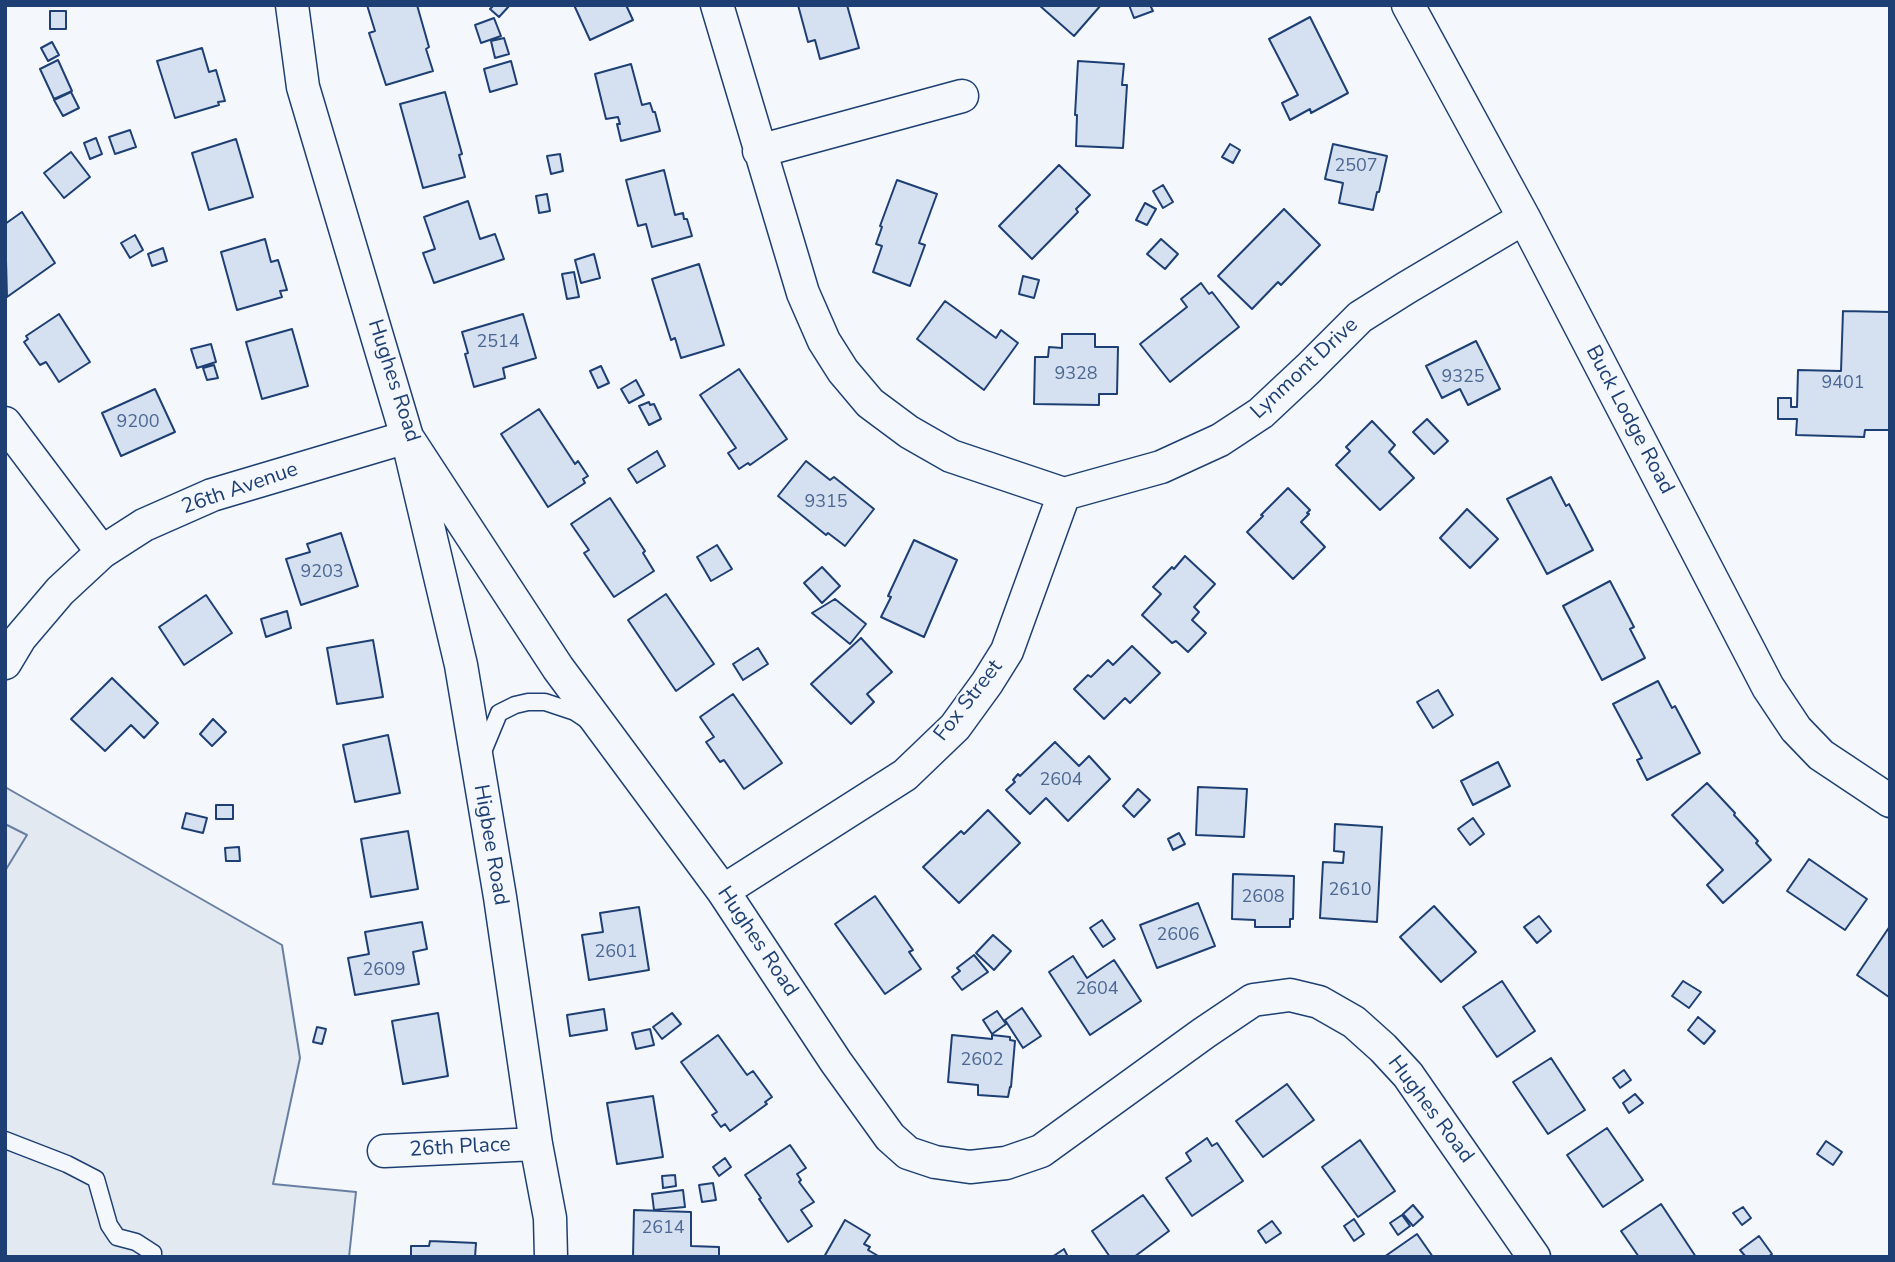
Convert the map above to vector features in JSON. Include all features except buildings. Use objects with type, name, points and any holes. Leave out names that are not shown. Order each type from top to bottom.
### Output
[{"type":"street","name":"Hughes Road","points":[[292,5],[303,87],[407,437],[558,668],[723,891],[844,1073],[890,1137],[908,1153],[935,1162],[970,1167],[1006,1163],[1041,1152],[1204,1033],[1254,1000],[1290,995],[1319,1002],[1354,1022],[1383,1048],[1408,1075],[1534,1257]]},
{"type":"street","points":[[717,5],[803,293],[824,341],[844,371],[870,403],[909,432],[950,456],[1064,494]]},
{"type":"street","name":"Buck Lodge Road","points":[[1408,5],[1524,219],[1768,687],[1796,729],[1821,755],[1890,801]]},
{"type":"street","points":[[760,150],[962,96]]},
{"type":"street","name":"Lynmont Drive","points":[[1064,494],[1161,467],[1220,440],[1261,413],[1360,317],[1524,219]]},
{"type":"street","points":[[5,423],[102,552]]},
{"type":"street","name":"26th Avenue","points":[[5,663],[20,638],[60,591],[102,552],[144,525],[212,495],[407,437]]},
{"type":"street","name":"Higbee Road","points":[[407,437],[461,665],[550,1218],[551,1257]]},
{"type":"street","name":"Fox Street","points":[[723,891],[905,775],[955,727],[1007,651],[1064,494]]},
{"type":"street","name":"26th Place","points":[[384,1151],[536,1144]]},
{"type":"lane","points":[[477,766],[499,713],[515,705],[545,702],[576,712],[605,732]]},
{"type":"lane","points":[[5,1140],[67,1164],[96,1179],[109,1224],[117,1237],[136,1242],[153,1253],[153,1257]]},
{"type":"shaded area","points":[[5,787],[282,945],[300,1058],[273,1184],[356,1192],[349,1257],[5,1257]]},
{"type":"shaded area","points":[[5,824],[27,835],[5,871]]}]
